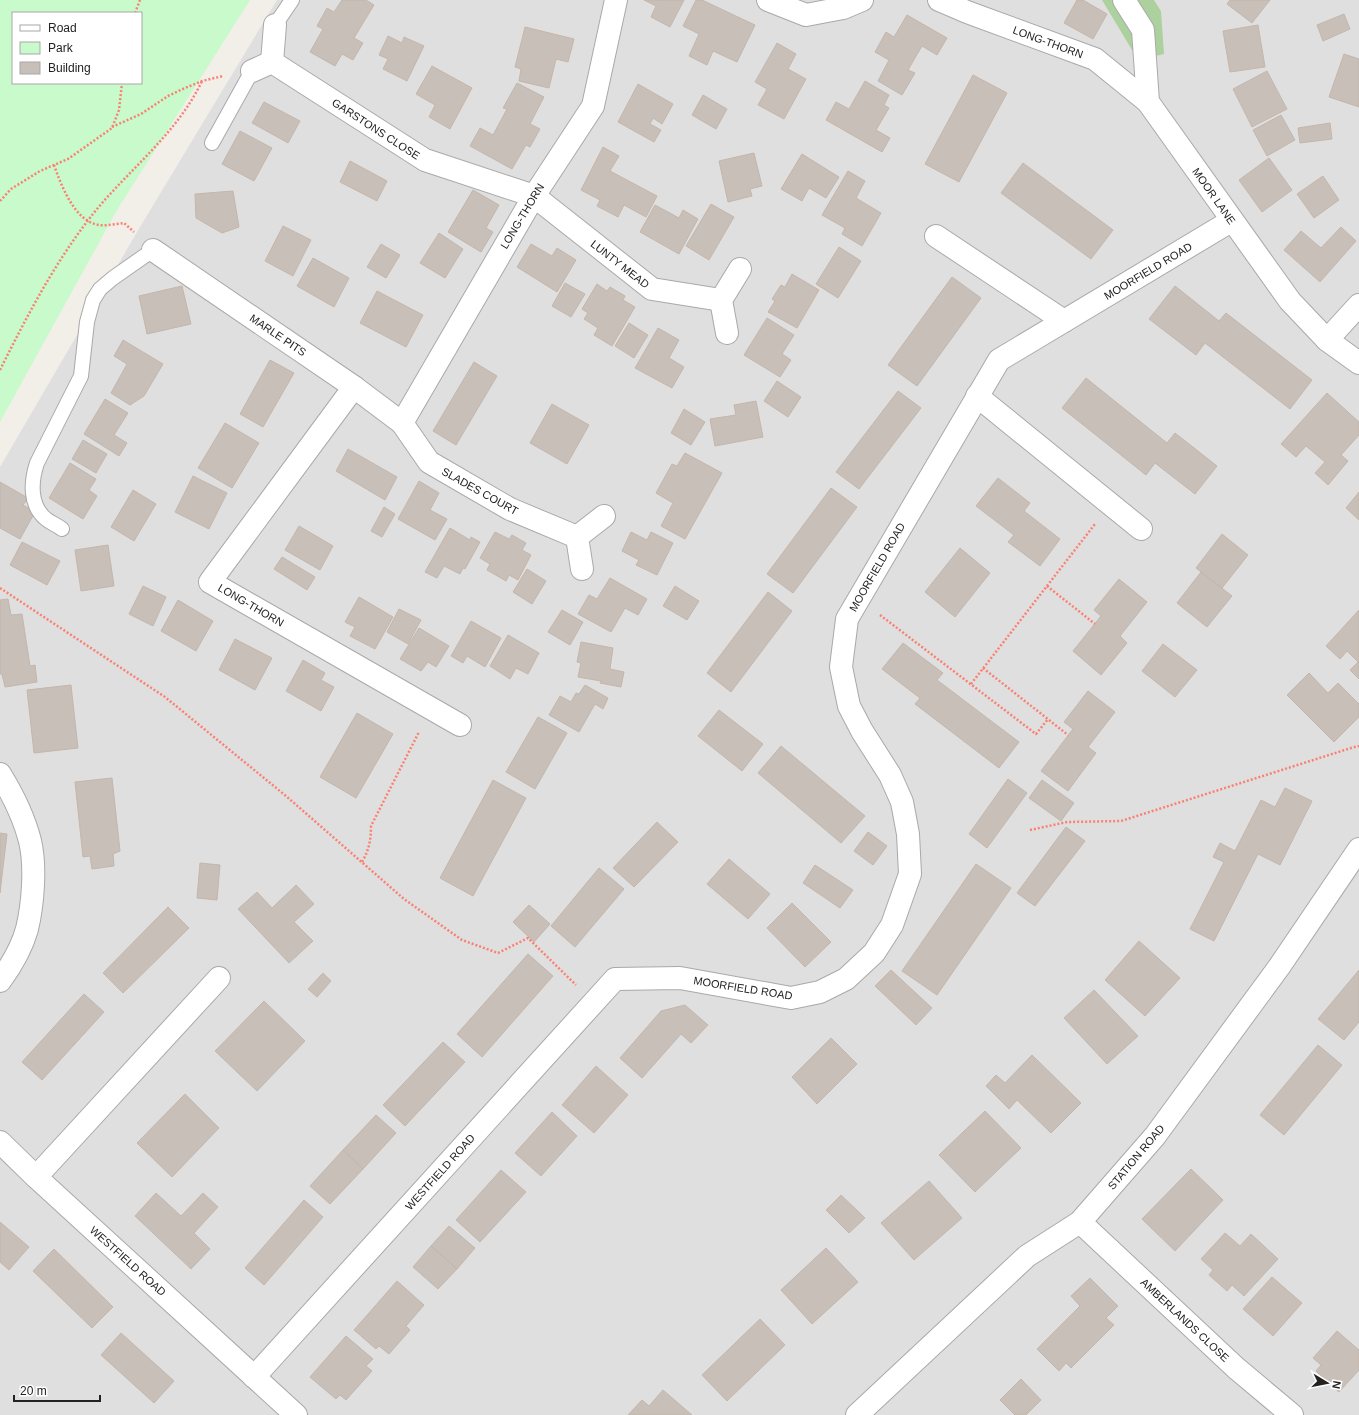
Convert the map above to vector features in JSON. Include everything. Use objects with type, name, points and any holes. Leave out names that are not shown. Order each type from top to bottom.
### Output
[{"type":"street","name":"LONG-THORN","points":[[402,423],[534,196],[593,106],[616,0]]},
{"type":"street","points":[[768,0],[806,15],[843,8],[862,0]]},
{"type":"street","name":"LONG-THORN","points":[[939,0],[967,12],[1094,59],[1148,102]]},
{"type":"street","points":[[1124,0],[1143,30],[1148,102]]},
{"type":"street","points":[[252,71],[272,62],[275,25]]},
{"type":"street","name":"GARSTONS CLOSE","points":[[272,62],[424,160],[534,196]]},
{"type":"street","name":"MOOR LANE","points":[[1148,102],[1231,221],[1290,301],[1328,340],[1359,363]]},
{"type":"street","name":"LUNTY MEAD","points":[[534,196],[652,288],[721,300]]},
{"type":"street","name":"MOORFIELD ROAD","points":[[630,979],[680,978],[791,998],[820,992],[846,979],[874,953],[892,925],[910,874],[908,834],[902,802],[890,775],[848,706],[841,667],[847,619],[999,360],[1231,221]]},
{"type":"street","points":[[936,236],[1064,321]]},
{"type":"street","name":"MARLE PITS","points":[[154,250],[354,387],[402,423]]},
{"type":"street","points":[[727,333],[721,300],[740,268]]},
{"type":"street","points":[[1328,340],[1359,305]]},
{"type":"street","name":"LONG-THORN","points":[[354,387],[210,582],[460,725]]},
{"type":"street","points":[[977,396],[1111,503],[1141,529]]},
{"type":"street","name":"SLADES COURT","points":[[402,423],[429,462],[510,509],[577,537]]},
{"type":"street","points":[[582,569],[577,537],[604,516]]},
{"type":"street","points":[[0,774],[15,798],[30,841],[34,880],[27,930],[12,964],[0,981]]},
{"type":"street","name":"STATION ROAD","points":[[857,1415],[1027,1256],[1080,1222],[1155,1136],[1279,967],[1359,849]]},
{"type":"street","points":[[36,1177],[219,978]]},
{"type":"street","name":"WESTFIELD ROAD","points":[[254,1377],[615,979],[630,979]]},
{"type":"street","name":"WESTFIELD ROAD","points":[[0,1142],[36,1177],[296,1415]]},
{"type":"street","name":"AMBERLANDS CLOSE","points":[[1080,1222],[1236,1368],[1292,1415]]},
{"type":"lane","points":[[275,25],[292,0]]},
{"type":"lane","points":[[212,143],[252,71]]},
{"type":"lane","points":[[62,529],[45,518],[38,509],[33,496],[33,476],[37,463],[81,376],[87,322],[93,300],[100,289],[154,250]]},
{"type":"path","points":[[135,12],[140,0]]},
{"type":"path","points":[[0,201],[11,189],[40,171],[68,159],[112,128],[141,114],[168,96],[202,81],[252,71]]},
{"type":"path","points":[[0,370],[33,306],[72,241],[124,178],[172,128],[195,96],[202,81]]},
{"type":"path","points":[[112,128],[119,110],[122,84]]},
{"type":"path","points":[[54,165],[70,201],[83,219],[98,225],[124,223],[154,250]]},
{"type":"path","points":[[971,684],[1111,503]]},
{"type":"path","points":[[1047,586],[1094,624]]},
{"type":"path","points":[[0,588],[165,697],[286,796],[404,899],[462,940],[498,953],[528,938],[593,1003]]},
{"type":"path","points":[[859,599],[1036,734],[1048,719]]},
{"type":"path","points":[[983,668],[1068,735]]},
{"type":"path","points":[[362,862],[370,842],[371,826],[431,709]]},
{"type":"path","points":[[1030,830],[1067,822],[1121,821],[1359,746]]},
{"type":"shaded area","points":[[277,0],[1102,0],[1111,13],[1161,11],[1154,0],[1359,0],[1359,1415],[0,1415],[0,467],[140,227]]},
{"type":"green space","points":[[0,0],[250,0],[117,210],[0,422]]},
{"type":"green space","points":[[1102,0],[1154,0],[1161,11],[1164,54],[1138,60]]},
{"type":"building","points":[[342,0],[366,0],[374,5],[354,38],[363,43],[353,60],[342,54],[335,66],[310,52],[323,29],[317,26],[327,8],[334,12]]},
{"type":"building","points":[[644,0],[684,0],[670,27],[651,17],[656,6]]},
{"type":"building","points":[[696,0],[702,0],[755,25],[737,62],[713,51],[707,65],[689,56],[699,34],[683,26]]},
{"type":"building","points":[[1077,0],[1083,0],[1107,14],[1093,39],[1064,23]]},
{"type":"building","points":[[1230,0],[1270,0],[1252,23],[1227,4]]},
{"type":"building","points":[[1344,14],[1350,29],[1323,41],[1317,25]]},
{"type":"building","points":[[907,15],[947,38],[937,55],[922,46],[908,70],[915,73],[902,95],[878,81],[889,60],[875,52],[886,32],[894,37]]},
{"type":"building","points":[[1258,25],[1265,67],[1230,72],[1223,31]]},
{"type":"building","points":[[525,27],[574,39],[568,62],[556,59],[549,88],[519,81],[521,69],[515,67]]},
{"type":"building","points":[[388,36],[402,43],[404,37],[424,46],[407,81],[383,69],[388,59],[379,55]]},
{"type":"building","points":[[777,43],[796,54],[788,69],[806,79],[784,119],[758,105],[767,89],[755,82]]},
{"type":"building","points":[[1344,54],[1359,59],[1359,107],[1329,97]]},
{"type":"building","points":[[432,66],[472,88],[450,129],[429,117],[435,105],[416,94]]},
{"type":"building","points":[[1267,71],[1287,109],[1252,127],[1233,89]]},
{"type":"building","points":[[973,75],[1007,93],[959,182],[925,164]]},
{"type":"building","points":[[865,81],[889,95],[884,105],[889,108],[876,130],[890,138],[882,152],[826,120],[836,102],[849,109]]},
{"type":"building","points":[[517,83],[544,97],[530,124],[540,129],[530,147],[526,145],[512,169],[470,146],[480,128],[493,135],[507,109],[503,108]]},
{"type":"building","points":[[638,84],[673,104],[662,124],[653,118],[650,124],[661,130],[654,142],[618,122]]},
{"type":"building","points":[[703,95],[727,109],[716,129],[692,115]]},
{"type":"building","points":[[264,102],[300,121],[288,143],[252,123]]},
{"type":"building","points":[[1281,115],[1295,140],[1267,156],[1253,130]]},
{"type":"building","points":[[1330,123],[1332,139],[1300,143],[1298,128]]},
{"type":"building","points":[[240,131],[272,148],[254,181],[222,164]]},
{"type":"building","points":[[603,147],[619,156],[610,171],[657,196],[646,217],[624,205],[618,217],[597,206],[600,200],[581,190]]},
{"type":"building","points":[[754,153],[762,186],[750,189],[752,196],[728,202],[719,161]]},
{"type":"building","points":[[802,154],[839,177],[826,198],[809,188],[802,201],[781,189]]},
{"type":"building","points":[[1269,158],[1292,190],[1262,212],[1239,180]]},
{"type":"building","points":[[350,161],[387,181],[377,201],[340,182]]},
{"type":"building","points":[[1023,163],[1113,230],[1091,259],[1001,193]]},
{"type":"building","points":[[848,171],[865,181],[856,198],[881,213],[862,246],[842,234],[845,228],[822,215]]},
{"type":"building","points":[[1323,176],[1339,200],[1314,218],[1297,194]]},
{"type":"building","points":[[473,190],[499,205],[486,228],[493,232],[481,252],[448,232]]},
{"type":"building","points":[[233,191],[239,227],[222,233],[196,218],[195,194]]},
{"type":"building","points":[[711,204],[734,217],[709,260],[686,246]]},
{"type":"building","points":[[655,205],[679,218],[683,210],[698,219],[679,254],[640,232]]},
{"type":"building","points":[[283,226],[311,240],[293,276],[265,261]]},
{"type":"building","points":[[1341,227],[1356,241],[1320,282],[1284,250],[1301,231],[1321,248]]},
{"type":"building","points":[[439,233],[463,249],[445,278],[420,263]]},
{"type":"building","points":[[381,244],[400,255],[386,278],[367,267]]},
{"type":"building","points":[[531,244],[552,256],[557,248],[576,260],[557,292],[517,267]]},
{"type":"building","points":[[839,247],[861,261],[838,298],[816,284]]},
{"type":"building","points":[[313,258],[349,278],[334,307],[297,286]]},
{"type":"building","points":[[792,274],[819,290],[797,328],[768,312],[775,301],[772,299],[781,285],[785,287]]},
{"type":"building","points":[[952,277],[981,298],[917,386],[888,365]]},
{"type":"building","points":[[565,283],[585,294],[571,317],[552,306]]},
{"type":"building","points":[[597,284],[607,291],[610,287],[625,296],[623,300],[635,307],[612,346],[594,335],[598,328],[584,319],[588,313],[582,309]]},
{"type":"building","points":[[182,286],[191,324],[147,334],[139,296]]},
{"type":"building","points":[[1175,286],[1219,321],[1226,313],[1312,380],[1290,409],[1205,343],[1196,355],[1149,319]]},
{"type":"building","points":[[377,291],[423,315],[406,347],[360,323]]},
{"type":"building","points":[[767,318],[794,335],[782,354],[791,360],[780,377],[744,355]]},
{"type":"building","points":[[629,323],[648,335],[634,358],[615,346]]},
{"type":"building","points":[[658,328],[679,340],[669,358],[684,367],[672,388],[635,368]]},
{"type":"building","points":[[123,340],[163,364],[144,396],[130,405],[111,393],[127,364],[114,356]]},
{"type":"building","points":[[270,360],[294,373],[263,427],[240,414]]},
{"type":"building","points":[[474,362],[497,376],[456,445],[433,431]]},
{"type":"building","points":[[1086,378],[1167,443],[1175,433],[1217,466],[1195,494],[1155,463],[1146,475],[1062,408]]},
{"type":"building","points":[[777,381],[801,397],[788,417],[764,401]]},
{"type":"building","points":[[898,391],[921,408],[859,489],[836,472]]},
{"type":"building","points":[[1327,393],[1359,422],[1359,435],[1341,455],[1348,461],[1328,485],[1315,473],[1325,462],[1306,446],[1296,457],[1281,444]]},
{"type":"building","points":[[105,399],[128,413],[114,435],[127,443],[119,456],[84,434]]},
{"type":"building","points":[[756,401],[763,437],[715,446],[710,419],[736,415],[734,405]]},
{"type":"building","points":[[552,404],[589,425],[567,464],[530,443]]},
{"type":"building","points":[[684,409],[705,422],[691,445],[671,433]]},
{"type":"building","points":[[225,423],[259,443],[232,488],[198,468]]},
{"type":"building","points":[[83,440],[107,454],[96,473],[72,459]]},
{"type":"building","points":[[348,449],[397,477],[385,500],[336,471]]},
{"type":"building","points":[[685,453],[722,473],[685,539],[661,526],[673,503],[656,493],[672,464],[677,466]]},
{"type":"building","points":[[70,463],[96,479],[89,490],[97,496],[83,519],[49,498]]},
{"type":"building","points":[[193,476],[227,493],[209,529],[175,512]]},
{"type":"building","points":[[998,478],[1030,503],[1024,511],[1060,539],[1040,566],[1008,542],[1014,535],[976,506]]},
{"type":"building","points":[[419,481],[439,493],[430,510],[447,519],[435,540],[398,519]]},
{"type":"building","points":[[0,482],[28,498],[23,505],[35,512],[20,539],[0,528]]},
{"type":"building","points":[[831,488],[857,507],[793,593],[767,574]]},
{"type":"building","points":[[133,490],[156,504],[134,541],[111,527]]},
{"type":"building","points":[[1359,492],[1359,520],[1346,508]]},
{"type":"building","points":[[384,507],[395,514],[382,537],[371,531]]},
{"type":"building","points":[[299,526],[333,546],[320,570],[285,550]]},
{"type":"building","points":[[450,528],[470,540],[471,537],[480,542],[465,569],[463,568],[460,574],[444,566],[437,578],[425,572]]},
{"type":"building","points":[[495,532],[509,539],[512,535],[526,543],[522,550],[531,555],[518,580],[509,575],[506,581],[487,570],[490,564],[480,558]]},
{"type":"building","points":[[631,532],[647,540],[651,532],[673,543],[657,575],[636,565],[639,560],[622,551]]},
{"type":"building","points":[[1222,534],[1248,555],[1222,588],[1196,568]]},
{"type":"building","points":[[22,542],[60,561],[47,585],[10,565]]},
{"type":"building","points":[[108,545],[114,586],[81,591],[75,550]]},
{"type":"building","points":[[960,548],[990,573],[955,617],[925,592]]},
{"type":"building","points":[[282,557],[315,577],[307,590],[274,569]]},
{"type":"building","points":[[527,569],[546,581],[532,604],[513,592]]},
{"type":"building","points":[[1201,572],[1232,596],[1207,627],[1177,603]]},
{"type":"building","points":[[610,578],[647,599],[638,615],[625,608],[611,632],[578,614],[589,595],[597,599]]},
{"type":"building","points":[[1119,579],[1147,602],[1120,636],[1127,643],[1101,675],[1073,651],[1101,616],[1094,610]]},
{"type":"building","points":[[143,586],[166,597],[153,626],[129,614]]},
{"type":"building","points":[[675,586],[699,601],[687,620],[663,606]]},
{"type":"building","points":[[768,592],[792,611],[731,692],[707,673]]},
{"type":"building","points":[[359,597],[393,617],[375,649],[350,636],[355,627],[345,622]]},
{"type":"building","points":[[8,599],[11,615],[22,614],[30,666],[35,665],[37,682],[5,687],[2,674],[0,674],[0,600]]},
{"type":"building","points":[[178,600],[213,621],[196,651],[161,631]]},
{"type":"building","points":[[399,609],[421,620],[408,644],[387,632]]},
{"type":"building","points":[[562,610],[583,622],[570,645],[548,632]]},
{"type":"building","points":[[1359,610],[1359,679],[1350,670],[1358,662],[1347,651],[1340,659],[1326,646]]},
{"type":"building","points":[[471,621],[501,638],[485,667],[467,656],[463,663],[451,656]]},
{"type":"building","points":[[419,628],[449,646],[436,667],[428,662],[421,671],[400,659]]},
{"type":"building","points":[[508,635],[539,653],[528,674],[516,668],[510,679],[490,666]]},
{"type":"building","points":[[235,639],[272,658],[255,690],[219,670]]},
{"type":"building","points":[[581,642],[613,648],[610,669],[624,672],[621,687],[600,683],[601,681],[578,677],[581,663],[577,662]]},
{"type":"building","points":[[903,643],[943,673],[937,680],[1019,742],[999,768],[915,704],[920,698],[882,669]]},
{"type":"building","points":[[1163,644],[1197,670],[1175,697],[1142,671]]},
{"type":"building","points":[[303,660],[325,673],[321,680],[334,687],[321,711],[286,691]]},
{"type":"building","points":[[1309,673],[1328,693],[1338,683],[1359,704],[1359,717],[1334,742],[1287,695]]},
{"type":"building","points":[[71,685],[78,748],[34,753],[27,690]]},
{"type":"building","points":[[585,685],[608,698],[603,709],[595,704],[579,732],[549,715],[560,696],[571,702],[576,693],[579,694]]},
{"type":"building","points":[[1088,691],[1115,712],[1088,747],[1096,753],[1068,791],[1041,771],[1073,729],[1064,722]]},
{"type":"building","points":[[719,710],[763,744],[742,771],[698,736]]},
{"type":"building","points":[[357,713],[393,734],[356,798],[320,777]]},
{"type":"building","points":[[538,717],[567,733],[535,789],[506,772]]},
{"type":"building","points":[[781,746],[865,816],[841,843],[758,773]]},
{"type":"building","points":[[112,778],[120,851],[113,854],[114,866],[92,869],[90,856],[83,857],[75,782]]},
{"type":"building","points":[[1008,779],[1027,793],[987,848],[969,834]]},
{"type":"building","points":[[493,780],[526,798],[473,896],[440,878]]},
{"type":"building","points":[[1042,780],[1074,803],[1061,821],[1029,798]]},
{"type":"building","points":[[1285,788],[1312,801],[1280,865],[1258,854],[1214,941],[1190,929],[1224,862],[1213,857],[1220,843],[1235,851],[1261,800],[1275,807]]},
{"type":"building","points":[[657,822],[678,842],[634,887],[613,868]]},
{"type":"building","points":[[1066,827],[1085,841],[1035,906],[1017,893]]},
{"type":"building","points":[[868,832],[887,846],[873,865],[854,851]]},
{"type":"building","points":[[0,833],[7,834],[0,893]]},
{"type":"building","points":[[729,859],[770,894],[748,919],[707,884]]},
{"type":"building","points":[[200,863],[220,865],[217,900],[197,898]]},
{"type":"building","points":[[976,864],[1011,888],[937,995],[902,971]]},
{"type":"building","points":[[815,865],[853,890],[840,908],[803,883]]},
{"type":"building","points":[[599,868],[624,889],[575,947],[551,926]]},
{"type":"building","points":[[296,885],[314,904],[294,922],[313,941],[289,963],[238,909],[257,892],[272,908]]},
{"type":"building","points":[[792,903],[831,942],[805,967],[767,928]]},
{"type":"building","points":[[529,905],[550,924],[534,942],[513,922]]},
{"type":"building","points":[[168,907],[189,928],[123,993],[103,973]]},
{"type":"building","points":[[1139,941],[1180,978],[1145,1016],[1105,980]]},
{"type":"building","points":[[528,954],[553,976],[482,1057],[457,1034]]},
{"type":"building","points":[[891,970],[932,1008],[916,1025],[875,986]]},
{"type":"building","points":[[1359,970],[1359,1022],[1344,1040],[1318,1019]]},
{"type":"building","points":[[323,973],[331,981],[317,997],[308,989]]},
{"type":"building","points":[[1094,990],[1138,1036],[1107,1064],[1064,1018]]},
{"type":"building","points":[[84,994],[104,1012],[42,1080],[22,1062]]},
{"type":"building","points":[[264,1001],[305,1041],[257,1091],[215,1051]]},
{"type":"building","points":[[685,1005],[708,1025],[691,1043],[681,1034],[642,1078],[620,1058],[661,1011]]},
{"type":"building","points":[[831,1038],[857,1064],[817,1104],[792,1077]]},
{"type":"building","points":[[443,1042],[465,1062],[405,1126],[383,1105]]},
{"type":"building","points":[[1318,1045],[1342,1065],[1284,1135],[1260,1115]]},
{"type":"building","points":[[1032,1055],[1081,1103],[1051,1133],[1017,1100],[1009,1109],[986,1086],[996,1075],[1005,1083]]},
{"type":"building","points":[[596,1066],[628,1095],[594,1133],[562,1105]]},
{"type":"building","points":[[185,1094],[219,1128],[172,1177],[137,1143]]},
{"type":"building","points":[[985,1111],[1021,1148],[975,1192],[939,1155]]},
{"type":"building","points":[[552,1112],[577,1136],[541,1176],[515,1153]]},
{"type":"building","points":[[376,1115],[396,1133],[363,1169],[343,1150]]},
{"type":"building","points":[[343,1150],[363,1169],[330,1204],[310,1186]]},
{"type":"building","points":[[1191,1169],[1223,1200],[1175,1251],[1142,1219]]},
{"type":"building","points":[[501,1170],[526,1192],[480,1242],[456,1220]]},
{"type":"building","points":[[929,1181],[962,1218],[914,1260],[881,1223]]},
{"type":"building","points":[[156,1193],[181,1216],[203,1193],[218,1207],[194,1233],[210,1249],[191,1269],[135,1216]]},
{"type":"building","points":[[841,1195],[865,1218],[849,1233],[826,1210]]},
{"type":"building","points":[[304,1200],[323,1217],[264,1285],[245,1268]]},
{"type":"building","points":[[0,1222],[29,1247],[9,1270],[0,1262]]},
{"type":"building","points":[[449,1226],[475,1248],[457,1269],[431,1246]]},
{"type":"building","points":[[1225,1233],[1240,1246],[1251,1234],[1278,1259],[1244,1296],[1232,1285],[1227,1291],[1209,1275],[1213,1270],[1201,1259]]},
{"type":"building","points":[[431,1246],[457,1269],[438,1289],[413,1267]]},
{"type":"building","points":[[826,1248],[858,1282],[812,1324],[781,1290]]},
{"type":"building","points":[[54,1249],[113,1307],[92,1328],[33,1271]]},
{"type":"building","points":[[1272,1277],[1302,1303],[1273,1336],[1243,1309]]},
{"type":"building","points":[[1090,1278],[1118,1306],[1106,1318],[1114,1325],[1071,1368],[1066,1363],[1059,1371],[1037,1349],[1080,1306],[1071,1296]]},
{"type":"building","points":[[397,1281],[424,1305],[406,1326],[410,1330],[389,1354],[379,1346],[376,1349],[354,1330]]},
{"type":"building","points":[[760,1319],[785,1345],[727,1401],[702,1375]]},
{"type":"building","points":[[1337,1331],[1359,1350],[1359,1370],[1339,1392],[1316,1371],[1321,1365],[1313,1358]]},
{"type":"building","points":[[121,1333],[174,1381],[154,1403],[101,1355]]},
{"type":"building","points":[[346,1336],[373,1359],[366,1366],[372,1371],[346,1400],[340,1395],[336,1399],[310,1377]]},
{"type":"building","points":[[1021,1379],[1041,1400],[1026,1415],[1015,1415],[1000,1400]]},
{"type":"building","points":[[663,1390],[692,1415],[628,1415],[642,1400],[649,1406]]}]
